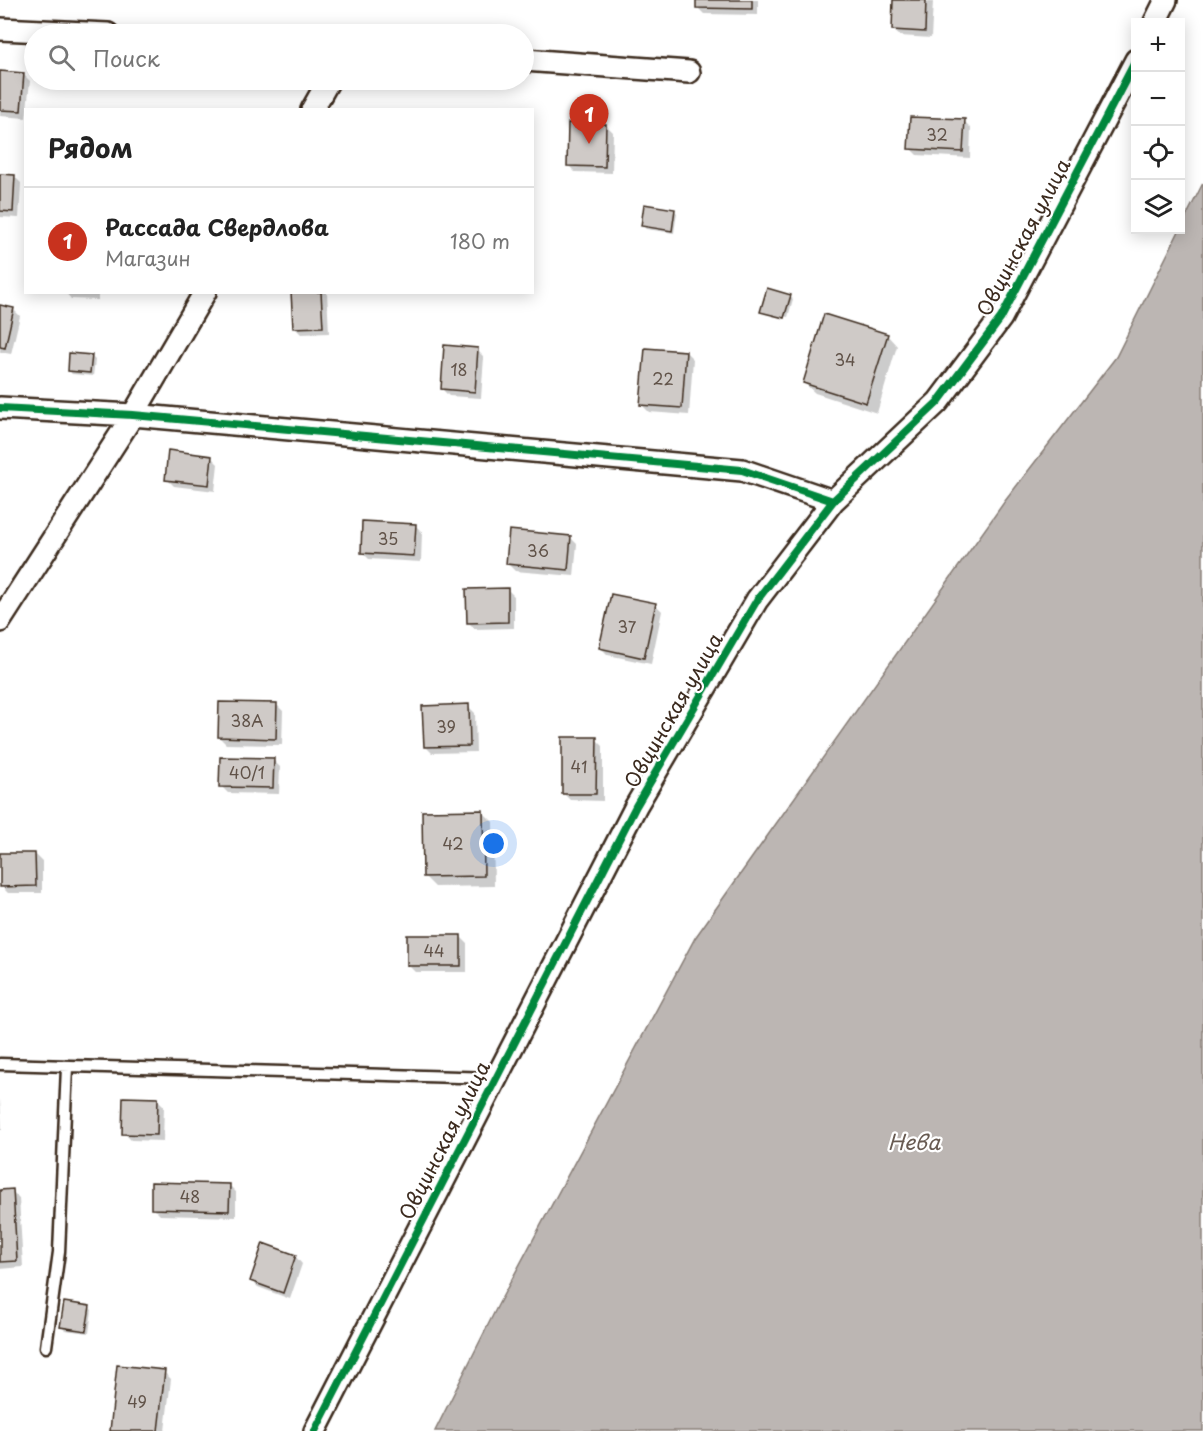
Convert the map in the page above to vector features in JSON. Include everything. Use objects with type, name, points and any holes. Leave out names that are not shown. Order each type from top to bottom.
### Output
[{"type":"street","points":[[1157,18],[1166,0]]},
{"type":"street","points":[[0,29],[24,30]]},
{"type":"street","points":[[534,61],[689,72]]},
{"type":"street","name":"Овцинская улица","points":[[315,1431],[494,1078],[636,806],[757,600],[833,501],[938,402],[1001,318],[1131,70]]},
{"type":"street","points":[[313,108],[324,90]]},
{"type":"street","points":[[0,621],[133,415],[204,294]]},
{"type":"street","points":[[0,408],[133,415],[742,470],[833,501]]},
{"type":"lane","points":[[0,1064],[494,1078]]},
{"type":"lane","points":[[45,1347],[58,1252],[67,1067]]},
{"type":"water","name":"Нева","points":[[1203,183],[1203,1431],[435,1431],[498,1305],[695,938],[1005,501],[1116,357],[1178,234],[1185,234],[1185,219]]},
{"type":"building","points":[[696,0],[752,0],[752,9],[696,8]]},
{"type":"building","points":[[893,0],[926,0],[925,32],[892,30]]},
{"type":"building","points":[[0,71],[24,73],[21,111],[0,110]]},
{"type":"building","points":[[910,117],[965,119],[963,152],[908,149]]},
{"type":"building","points":[[568,123],[606,124],[605,167],[567,166]]},
{"type":"building","points":[[0,174],[15,175],[13,212],[0,211]]},
{"type":"building","points":[[644,204],[675,209],[672,231],[641,226]]},
{"type":"building","points":[[767,288],[791,295],[784,318],[760,312]]},
{"type":"building","points":[[291,294],[321,294],[323,327],[293,328]]},
{"type":"building","points":[[0,305],[14,308],[5,348],[0,347]]},
{"type":"building","points":[[824,314],[888,334],[866,403],[803,383]]},
{"type":"building","points":[[444,345],[478,348],[475,392],[441,389]]},
{"type":"building","points":[[645,348],[686,351],[682,408],[640,405]]},
{"type":"building","points":[[69,353],[92,355],[90,373],[68,371]]},
{"type":"building","points":[[168,450],[212,456],[209,485],[165,480]]},
{"type":"building","points":[[362,521],[416,524],[414,556],[361,553]]},
{"type":"building","points":[[509,530],[571,536],[568,570],[506,564]]},
{"type":"building","points":[[508,588],[508,622],[467,623],[466,589]]},
{"type":"building","points":[[611,594],[656,603],[644,658],[599,648]]},
{"type":"building","points":[[219,702],[277,703],[276,739],[218,737]]},
{"type":"building","points":[[469,704],[470,746],[424,747],[422,706]]},
{"type":"building","points":[[562,737],[597,737],[596,794],[562,794]]},
{"type":"building","points":[[220,757],[274,758],[273,788],[219,787]]},
{"type":"building","points":[[483,810],[484,876],[423,877],[422,811]]},
{"type":"building","points":[[0,853],[35,853],[36,886],[0,887]]},
{"type":"building","points":[[407,935],[461,935],[461,966],[407,966]]},
{"type":"building","points":[[123,1097],[158,1098],[157,1135],[122,1134]]},
{"type":"building","points":[[151,1182],[230,1184],[229,1211],[151,1209]]},
{"type":"building","points":[[13,1189],[17,1261],[0,1262],[0,1190]]},
{"type":"building","points":[[263,1243],[296,1255],[283,1293],[250,1281]]},
{"type":"building","points":[[64,1302],[90,1306],[86,1331],[60,1327]]},
{"type":"building","points":[[117,1365],[165,1370],[158,1431],[110,1431]]},
{"type":"cycle path","points":[[315,1431],[636,806],[757,600],[833,501],[938,402],[1001,318],[1131,70]]},
{"type":"cycle path","points":[[0,408],[133,415],[742,470],[833,501]]},
{"type":"place","name":"Рассада Свердлова","points":[[589,144]]}]
